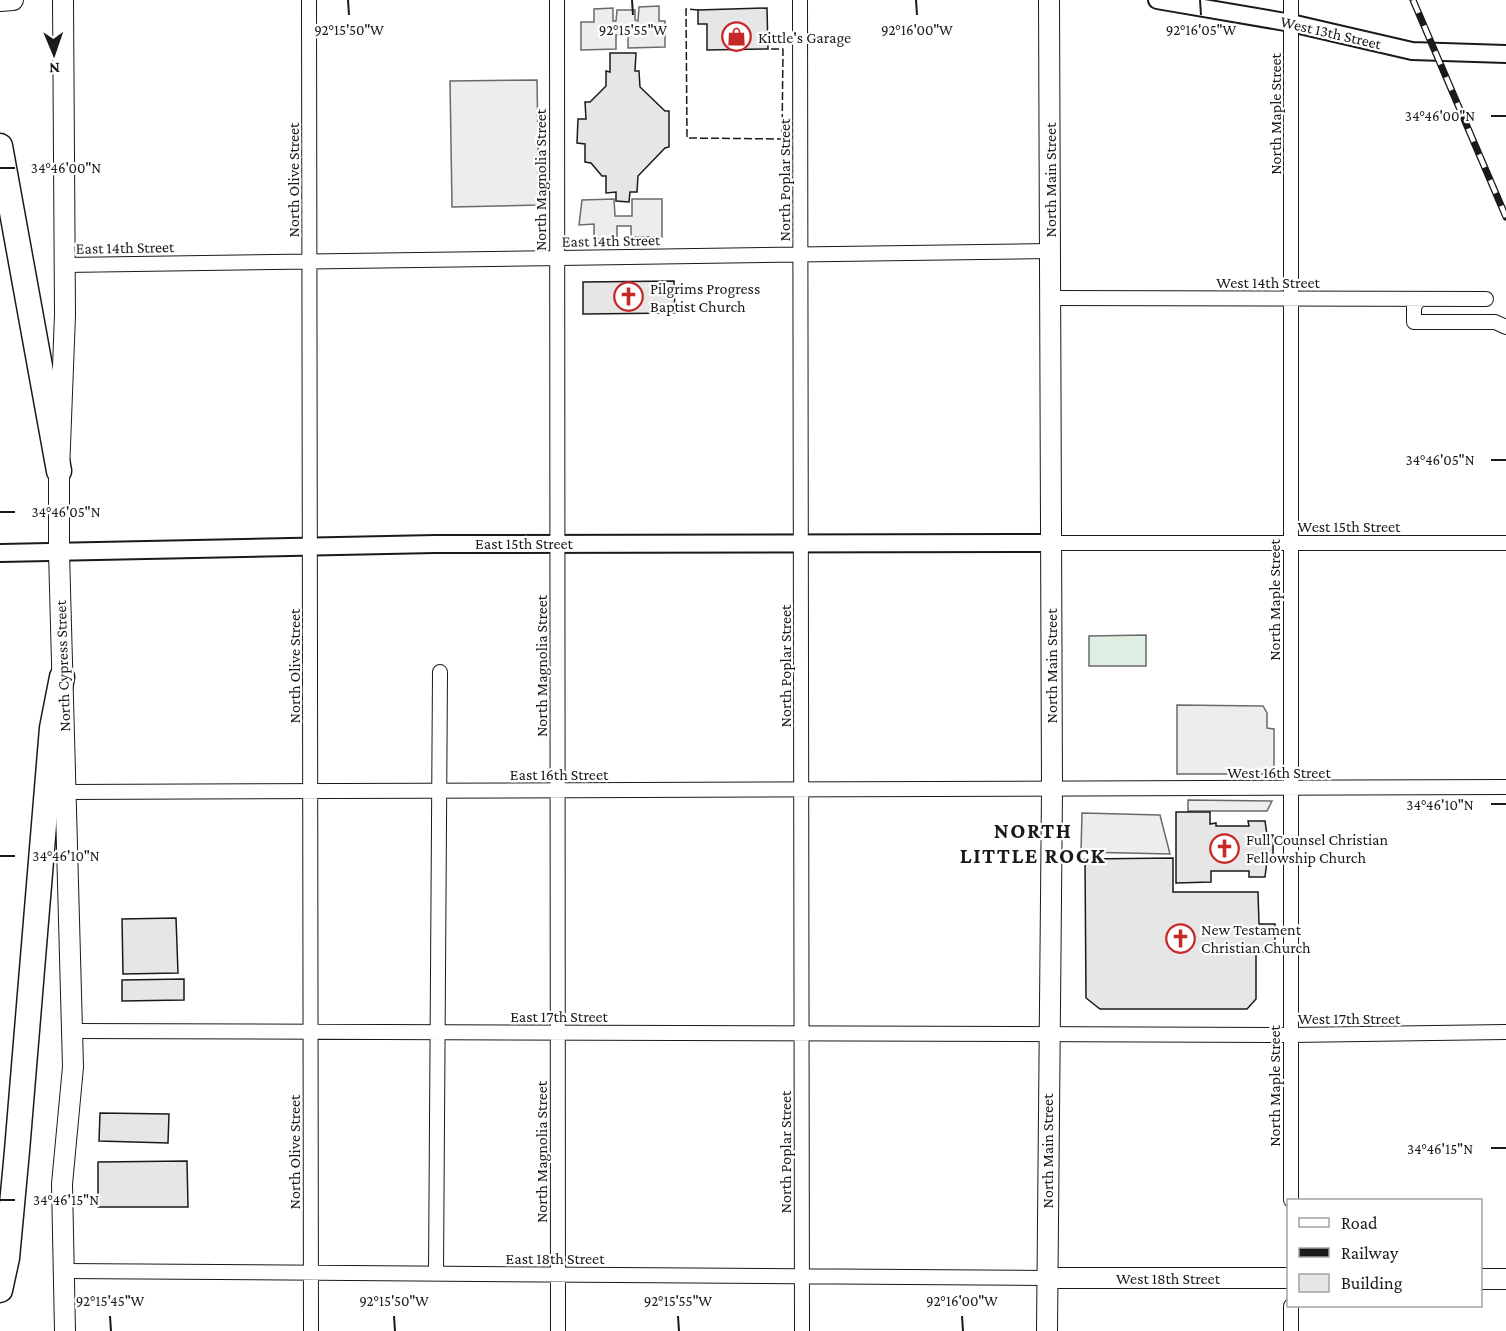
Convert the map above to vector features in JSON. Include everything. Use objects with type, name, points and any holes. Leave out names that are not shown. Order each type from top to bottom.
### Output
[{"type":"highway","points":[[0,146],[59,471]]},
{"type":"highway","points":[[0,1290],[7,1258],[16,1163],[52,728],[62,677]]},
{"type":"main road","points":[[0,1],[13,0]]},
{"type":"main road","name":"North Cypress Street","points":[[63,0],[64,265],[59,552],[73,1067],[62,1184],[65,1331]]},
{"type":"main road","name":"North Main Street","points":[[1047,1331],[1047,1034],[1052,789],[1049,543],[1049,0]]},
{"type":"main road","name":"West 18th Street","points":[[1047,1278],[1287,1278]]},
{"type":"main road","points":[[1482,1279],[1506,1279]]},
{"type":"street","name":"North Olive Street","points":[[309,0],[311,1331]]},
{"type":"street","name":"North Magnolia Street","points":[[557,0],[558,1331]]},
{"type":"street","name":"North Poplar Street","points":[[800,0],[802,1331]]},
{"type":"street","name":"West 13th Street","points":[[1157,0],[1291,23],[1412,51],[1506,54]]},
{"type":"street","name":"North Maple Street","points":[[1291,0],[1291,1199]]},
{"type":"street","name":"East 14th Street","points":[[64,265],[1050,250]]},
{"type":"street","name":"West 14th Street","points":[[1050,298],[1486,300]]},
{"type":"street","points":[[1419,299],[1414,307],[1414,322],[1495,322],[1506,327]]},
{"type":"street","points":[[1444,299],[1452,322]]},
{"type":"street","name":"East 15th Street","points":[[0,553],[557,543],[1049,543]]},
{"type":"street","name":"West 15th Street","points":[[1049,543],[1506,543]]},
{"type":"street","points":[[436,1273],[440,672]]},
{"type":"street","name":"West 16th Street","points":[[1052,789],[1506,787]]},
{"type":"street","name":"East 16th Street","points":[[66,792],[1052,789]]},
{"type":"street","name":"East 17th Street","points":[[71,1031],[1047,1034]]},
{"type":"street","name":"West 17th Street","points":[[1047,1034],[1291,1035],[1506,1032]]},
{"type":"street","name":"East 18th Street","points":[[63,1270],[1047,1278]]},
{"type":"street","points":[[1291,1307],[1291,1331]]},
{"type":"green space","points":[[1146,635],[1146,666],[1089,666],[1089,636]]},
{"type":"shaded area","points":[[659,6],[659,21],[665,21],[665,47],[628,48],[628,35],[616,35],[616,49],[581,50],[581,22],[594,22],[594,9],[613,8],[613,21],[616,21],[617,10],[635,10],[635,20],[638,21],[639,7]]},
{"type":"shaded area","points":[[537,80],[539,205],[452,207],[450,81]]},
{"type":"shaded area","points":[[614,199],[615,216],[632,216],[632,199],[662,199],[662,237],[631,237],[631,226],[617,226],[617,239],[594,239],[594,224],[579,225],[582,200]]},
{"type":"shaded area","points":[[1177,705],[1263,706],[1267,713],[1267,728],[1274,729],[1274,774],[1177,774]]},
{"type":"shaded area","points":[[1188,800],[1272,801],[1267,811],[1188,811]]},
{"type":"shaded area","points":[[1082,813],[1160,815],[1170,854],[1081,852]]},
{"type":"building","name":"Kittle's Garage","points":[[767,8],[768,49],[707,50],[707,24],[698,24],[698,10]]},
{"type":"building","points":[[610,53],[636,53],[635,71],[639,71],[640,87],[665,111],[669,111],[669,147],[665,148],[638,176],[637,192],[630,192],[629,202],[616,201],[616,192],[606,193],[606,176],[602,176],[591,163],[585,162],[585,144],[577,143],[578,119],[586,119],[585,102],[590,102],[606,86],[606,71],[610,72]]},
{"type":"building","name":"Pilgrims Progress Baptist Church","points":[[674,281],[675,313],[583,314],[583,282]]},
{"type":"building","name":"Full Counsel Christian Fellowship Church","points":[[1176,812],[1210,812],[1210,824],[1216,823],[1216,826],[1249,826],[1248,821],[1265,821],[1267,835],[1273,835],[1273,861],[1267,861],[1265,877],[1249,877],[1249,871],[1211,871],[1211,882],[1176,883]]},
{"type":"building","name":"New Testament Christian Church","points":[[1173,858],[1173,892],[1258,892],[1259,924],[1275,924],[1275,952],[1256,952],[1256,999],[1247,1009],[1100,1009],[1086,998],[1085,859]]},
{"type":"building","points":[[176,918],[178,973],[123,974],[122,919]]},
{"type":"building","points":[[184,979],[184,1000],[122,1001],[122,980]]},
{"type":"building","points":[[100,1113],[169,1114],[168,1143],[99,1141]]},
{"type":"building","points":[[187,1161],[188,1207],[98,1207],[98,1162]]},
{"type":"railway","points":[[1413,0],[1506,217]]},
{"type":"fence","points":[[698,10],[686,9],[687,138],[782,139],[783,49],[768,49]]},
{"type":"place","name":"Kittle's Garage","points":[[737,37]]},
{"type":"place","name":"Pilgrims Progress Baptist Church","points":[[629,297]]},
{"type":"place","name":"Full Counsel Christian Fellowship Church","points":[[1225,848]]},
{"type":"place","name":"New Testament Christian Church","points":[[1180,938]]},
{"type":"district","name":"NORTH LITTLE ROCK","points":[[1033,842]]}]
